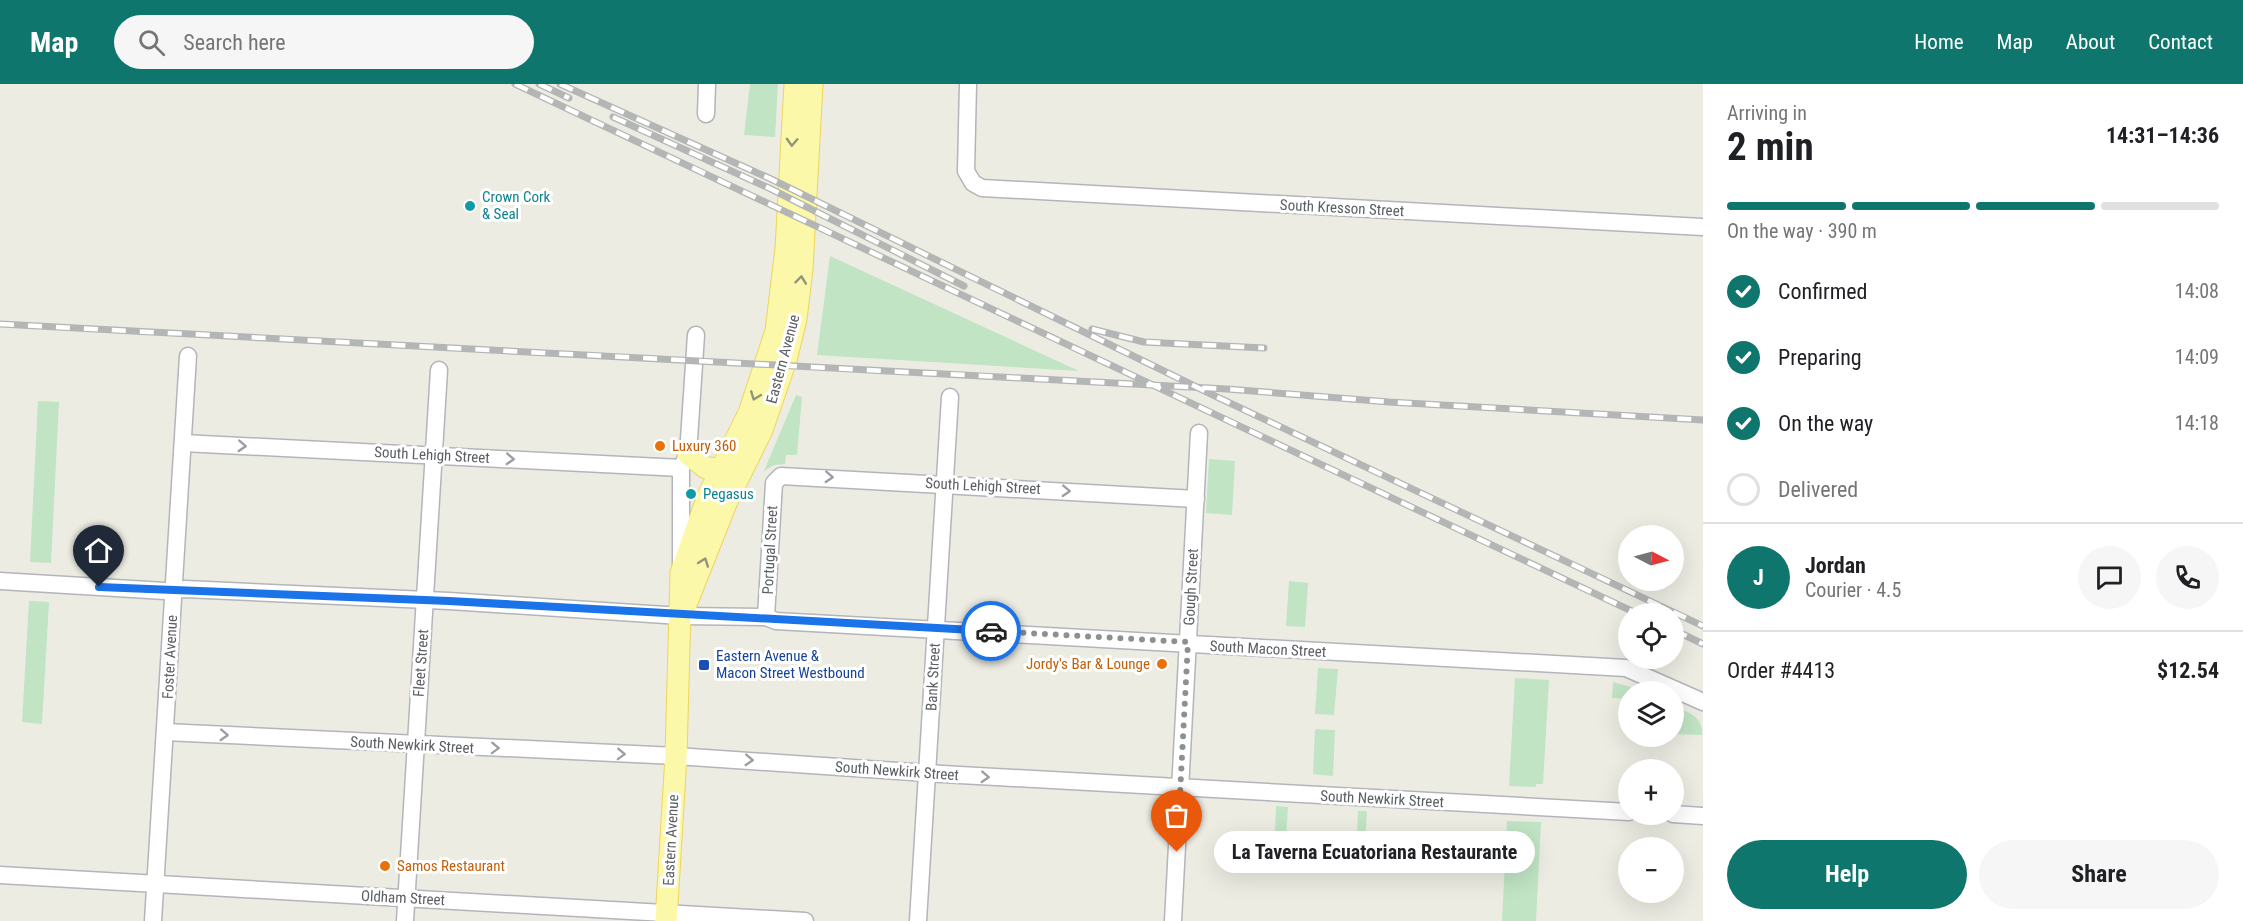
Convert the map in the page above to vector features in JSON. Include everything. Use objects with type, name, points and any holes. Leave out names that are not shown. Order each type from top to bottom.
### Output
[{"type":"main road","name":"Eastern Avenue","points":[[666,918],[676,756],[681,573],[696,526],[749,413],[776,331],[786,249],[795,84]]},
{"type":"main road","name":"Eastern Avenue","points":[[681,616],[727,501],[762,430],[786,360],[796,319],[802,269],[812,84]]},
{"type":"main road","points":[[685,461],[706,468],[722,469]]},
{"type":"street","points":[[706,114],[707,84]]},
{"type":"street","name":"South Kresson Street","points":[[968,84],[966,171],[973,183],[982,188],[1703,227]]},
{"type":"street","name":"Eastern Avenue","points":[[681,573],[685,461],[696,336]]},
{"type":"street","name":"Foster Avenue","points":[[153,921],[188,356]]},
{"type":"street","name":"Fleet Street","points":[[405,921],[439,370]]},
{"type":"street","name":"Bank Street","points":[[918,921],[950,397]]},
{"type":"street","name":"Gough Street","points":[[1173,921],[1199,433]]},
{"type":"street","name":"South Lehigh Street","points":[[183,443],[434,455],[685,461]]},
{"type":"street","name":"South Lehigh Street","points":[[774,483],[781,476],[1196,499]]},
{"type":"street","name":"Portugal Street","points":[[766,617],[774,483]]},
{"type":"street","name":"South Macon Street","points":[[0,581],[425,600],[681,616],[766,617],[776,621],[936,628],[1188,642],[1210,646],[1626,668],[1703,702]]},
{"type":"street","name":"South Newkirk Street","points":[[165,732],[676,756],[1180,788],[1618,811]]},
{"type":"street","points":[[1684,815],[1703,816]]},
{"type":"street","name":"Oldham Street","points":[[0,875],[406,898],[666,918],[805,921]]},
{"type":"green space","points":[[750,84],[778,84],[775,137],[744,135]]},
{"type":"green space","points":[[830,256],[1079,371],[817,355]]},
{"type":"green space","points":[[796,395],[802,397],[797,455],[786,455],[785,464],[774,465],[764,471]]},
{"type":"green space","points":[[38,401],[59,402],[51,563],[30,562]]},
{"type":"green space","points":[[1209,459],[1235,461],[1232,515],[1206,513]]},
{"type":"green space","points":[[1289,581],[1308,583],[1305,627],[1286,626]]},
{"type":"green space","points":[[29,601],[49,602],[42,724],[22,722]]},
{"type":"green space","points":[[1318,668],[1338,669],[1334,715],[1315,714]]},
{"type":"green space","points":[[1515,678],[1549,680],[1543,784],[1536,784],[1536,787],[1509,786]]},
{"type":"green space","points":[[1613,682],[1618,683],[1618,698],[1612,698]]},
{"type":"green space","points":[[1684,710],[1698,719],[1702,735],[1684,734]]},
{"type":"green space","points":[[1315,729],[1335,730],[1333,776],[1313,774]]},
{"type":"green space","points":[[1276,806],[1288,807],[1285,854],[1274,854]]},
{"type":"green space","points":[[1358,811],[1367,811],[1364,858],[1356,858]]},
{"type":"green space","points":[[1507,821],[1541,822],[1536,921],[1502,921]]},
{"type":"railway","points":[[515,84],[1618,605]]},
{"type":"railway","points":[[539,84],[569,98]]},
{"type":"railway","points":[[560,84],[771,179],[1215,396],[1703,626]]},
{"type":"railway","points":[[613,117],[771,189],[964,286]]},
{"type":"railway","points":[[0,324],[1227,389],[1389,402],[1703,420]]},
{"type":"railway","points":[[1092,329],[1144,342],[1264,348]]},
{"type":"railway","points":[[1684,635],[1703,644]]},
{"type":"way so far","points":[[991,631],[1188,642],[1177,852]]},
{"type":"place","name":"Crown Cork & Seal","points":[[470,206]]},
{"type":"place","name":"Luxury 360","points":[[660,446]]},
{"type":"place","name":"Pegasus","points":[[691,494]]},
{"type":"place","name":"Jordy's Bar & Lounge","points":[[1162,664]]},
{"type":"place","name":"Eastern Avenue & Macon Street Westbound","points":[[704,665]]},
{"type":"place","name":"La Taverna Ecuatoriana Restaurante","points":[[1177,852]]},
{"type":"place","name":"Samos Restaurant","points":[[385,866]]},
{"type":"route","points":[[99,587],[449,601],[681,616],[766,617],[776,621],[991,631]]}]
